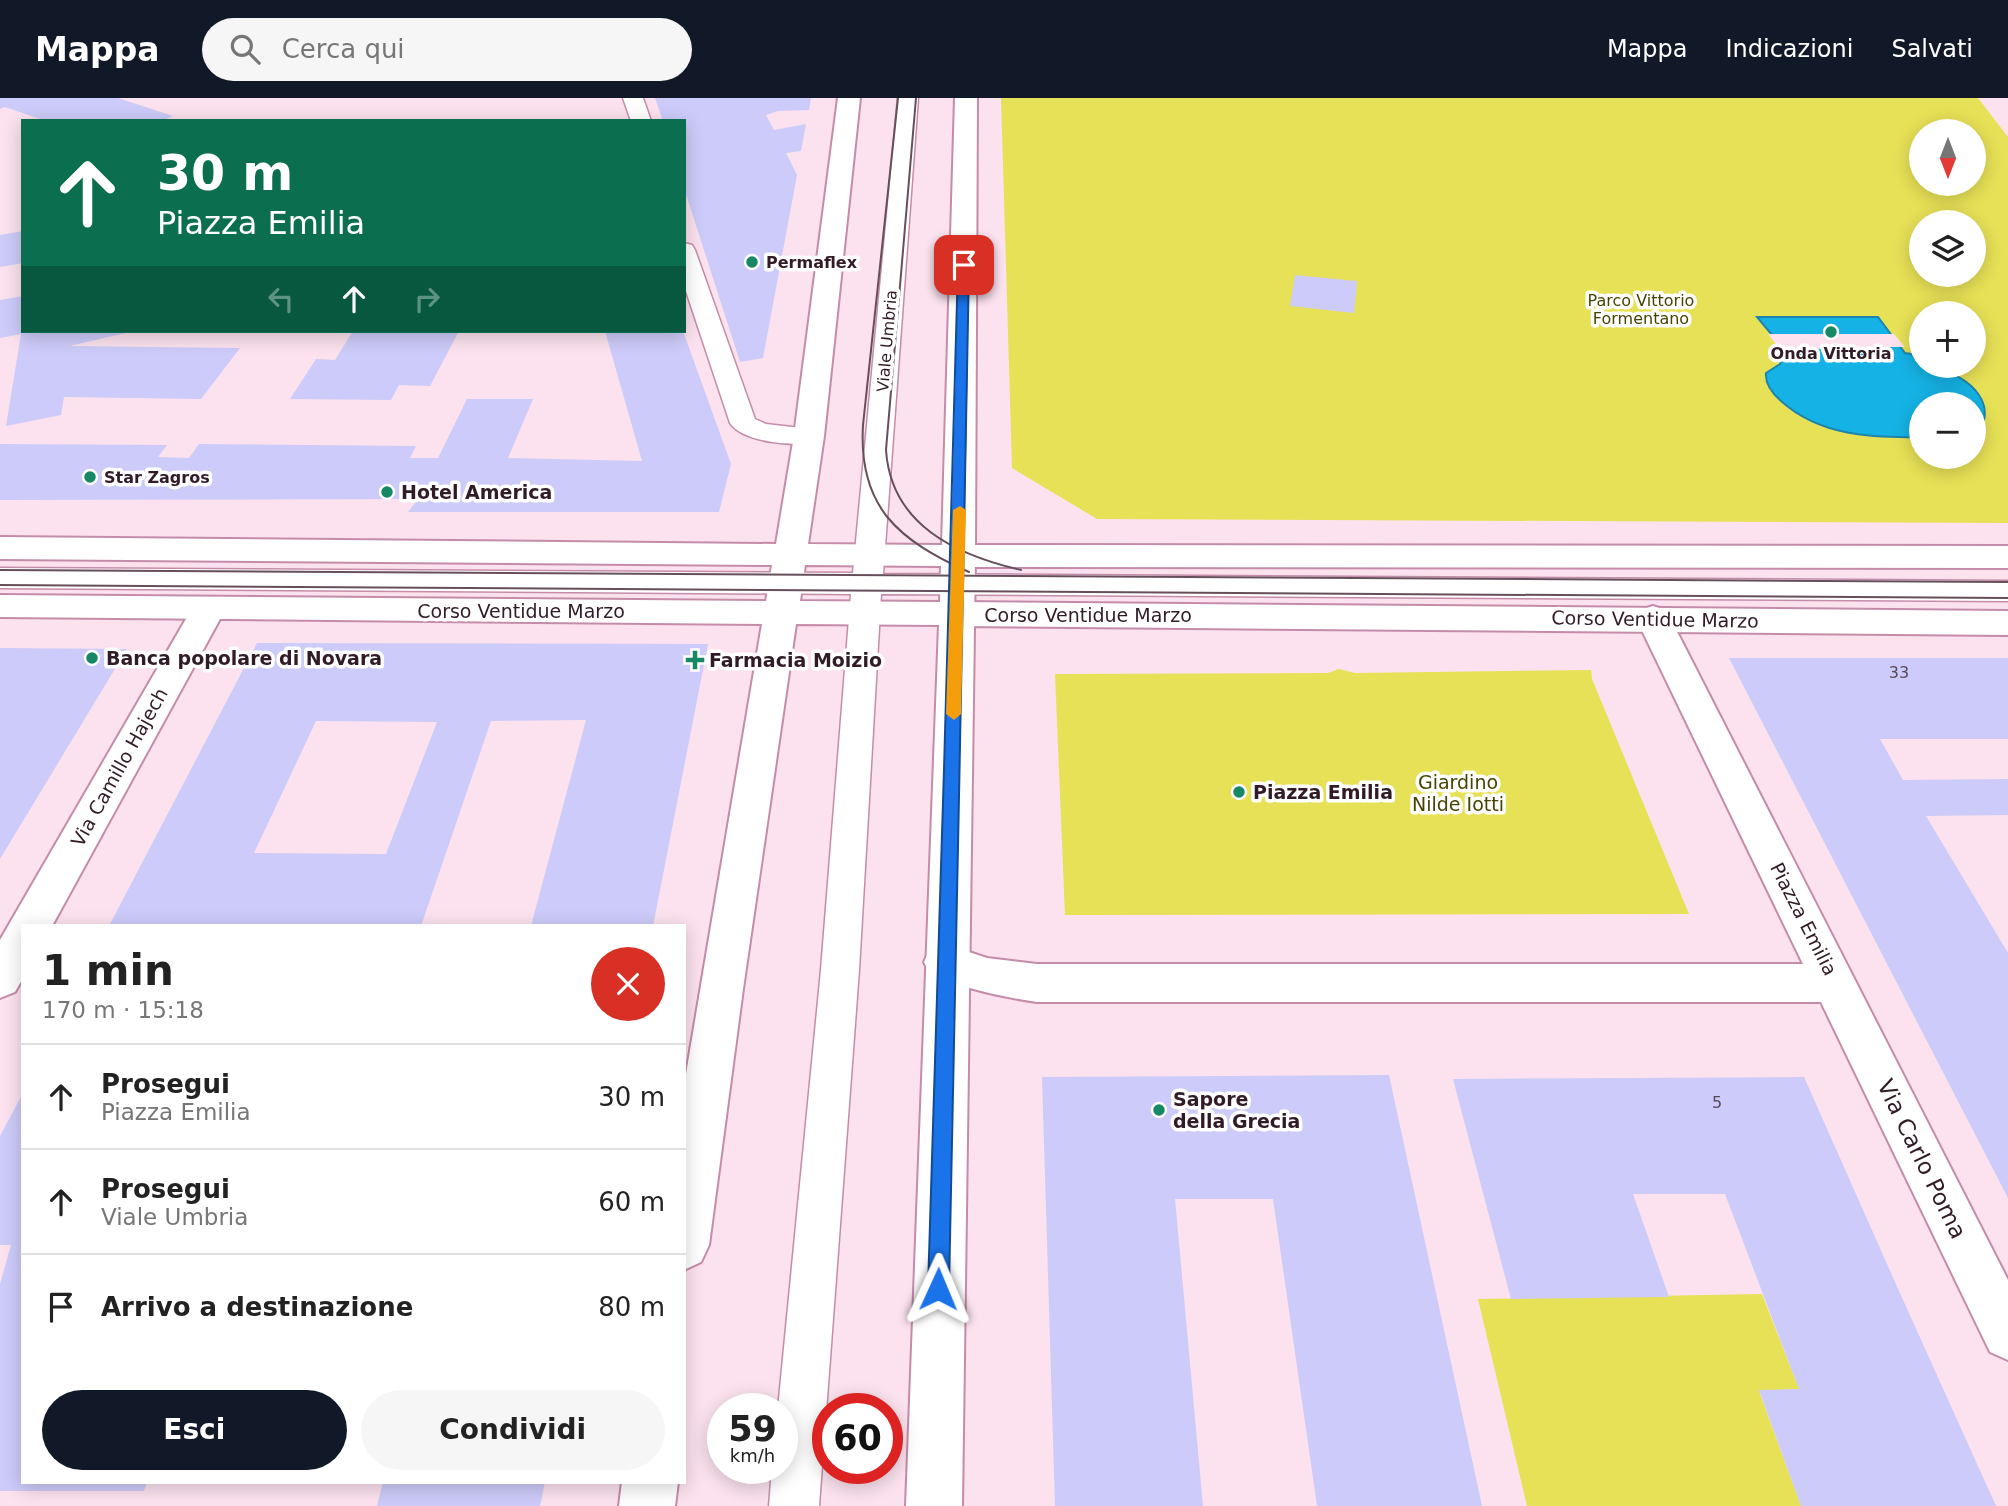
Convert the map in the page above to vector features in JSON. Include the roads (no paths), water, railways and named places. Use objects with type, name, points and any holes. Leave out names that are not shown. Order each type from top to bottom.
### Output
[{"type":"main road","points":[[686,1231],[721,989],[809,436],[849,98]]},
{"type":"main road","points":[[933,1506],[945,962],[958,585],[966,98]]},
{"type":"main road","name":"Corso Ventidue Marzo","points":[[0,548],[786,584],[958,585],[2008,557]]},
{"type":"main road","name":"Corso Ventidue Marzo","points":[[0,606],[209,608],[786,584],[867,584],[958,585],[1653,618],[2008,623]]},
{"type":"main road","name":"Via Camillo Hajech","points":[[31,924],[209,608]]},
{"type":"main road","name":"Piazza Emilia","points":[[945,962],[987,976],[1037,983],[1836,983],[1653,618]]},
{"type":"main road","points":[[0,979],[21,942]]},
{"type":"main road","name":"Via Carlo Poma","points":[[1836,983],[2008,1334]]},
{"type":"main road","points":[[647,1506],[650,1484]]},
{"type":"lane","points":[[633,98],[639,119]]},
{"type":"lane","name":"Viale Umbria","points":[[794,1506],[840,970],[867,584],[908,98]]},
{"type":"lane","points":[[686,256],[743,423],[760,432],[809,436]]},
{"type":"lane","points":[[0,578],[786,584]]},
{"type":"lane","name":"Corso Ventidue Marzo","points":[[958,585],[2008,591]]},
{"type":"water","points":[[1757,317],[1878,317],[1905,353],[1909,354],[1909,378],[1960,378],[1976,392],[1909,392],[1909,437],[1847,432],[1812,422],[1796,413],[1775,395],[1767,381],[1766,373],[1780,364],[1783,358],[1781,354],[1787,353]]},
{"type":"tram line","points":[[898,98],[863,425],[863,454],[867,478],[888,517],[922,547],[969,572]]},
{"type":"tram line","points":[[916,98],[886,450],[891,476],[900,498],[914,517],[931,533],[973,555],[1021,570]]},
{"type":"tram line","points":[[0,570],[2008,582]]},
{"type":"tram line","points":[[0,585],[2008,598]]},
{"type":"place","name":"Permaflex","points":[[752,262]]},
{"type":"place","name":"Onda Vittoria","points":[[1831,332]]},
{"type":"place","name":"Star Zagros","points":[[90,477]]},
{"type":"place","name":"Hotel America","points":[[387,492]]},
{"type":"place","name":"Banca popolare di Novara","points":[[92,658]]},
{"type":"place","name":"Farmacia Moizio","points":[[695,660]]},
{"type":"place","name":"Piazza Emilia","points":[[1239,792]]},
{"type":"place","name":"Sapore della Grecia","points":[[1159,1110]]},
{"type":"park label","name":"Parco Vittorio Formentano","points":[[1641,309]]},
{"type":"park label","name":"Giardino Nilde Iotti","points":[[1458,793]]}]
